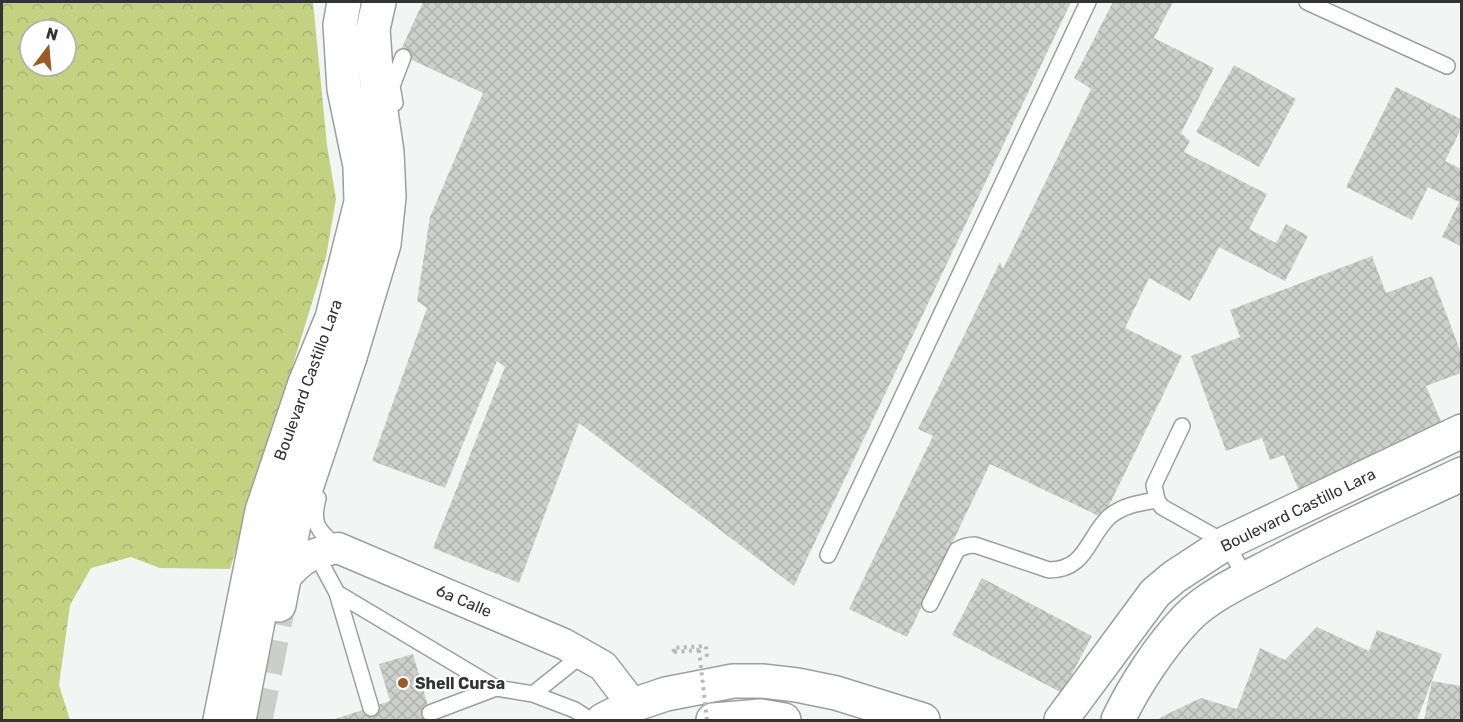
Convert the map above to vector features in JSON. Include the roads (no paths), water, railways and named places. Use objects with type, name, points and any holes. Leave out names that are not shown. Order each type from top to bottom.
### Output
[{"type":"main road","name":"Boulevard Castillo Lara","points":[[220,720],[262,511],[305,383],[332,318],[361,202],[360,166],[344,90],[340,25],[344,2]]},
{"type":"main road","name":"Boulevard Castillo Lara","points":[[282,592],[294,524],[350,357],[384,244],[389,197],[387,152],[377,85],[373,29],[379,2]]},
{"type":"main road","points":[[239,720],[285,486],[306,422],[350,357]]},
{"type":"main road","name":"Boulevard Castillo Lara","points":[[1060,720],[1155,593],[1174,577],[1226,543],[1461,431]]},
{"type":"main road","points":[[1118,720],[1155,658],[1187,618],[1202,606],[1246,578],[1291,555],[1461,474]]},
{"type":"main road","points":[[603,720],[633,705],[666,694],[733,681],[762,681],[797,685],[837,693],[923,720]]},
{"type":"main road","points":[[713,720],[768,719]]},
{"type":"street","points":[[282,592],[299,561],[327,550]]},
{"type":"street","name":"6a Calle","points":[[327,550],[564,644],[603,666],[633,705]]},
{"type":"lane","points":[[828,555],[1088,2]]},
{"type":"lane","points":[[1308,2],[1447,66]]},
{"type":"lane","points":[[403,57],[392,86],[403,176]]},
{"type":"lane","points":[[371,708],[337,593],[327,550],[314,515],[400,239]]},
{"type":"lane","points":[[1182,426],[1154,485],[1157,501],[1162,507],[1226,543],[1246,578]]},
{"type":"lane","points":[[930,604],[957,550],[962,547],[975,546],[1048,570],[1066,568],[1072,566],[1108,518],[1123,507],[1157,501]]},
{"type":"lane","points":[[337,593],[496,688],[533,694],[575,710],[590,720]]},
{"type":"lane","points":[[533,694],[583,654]]},
{"type":"lane","points":[[430,713],[496,688]]},
{"type":"tunnel","points":[[256,720],[279,605]]},
{"type":"place","name":"Shell Cursa","points":[[403,683]]}]
